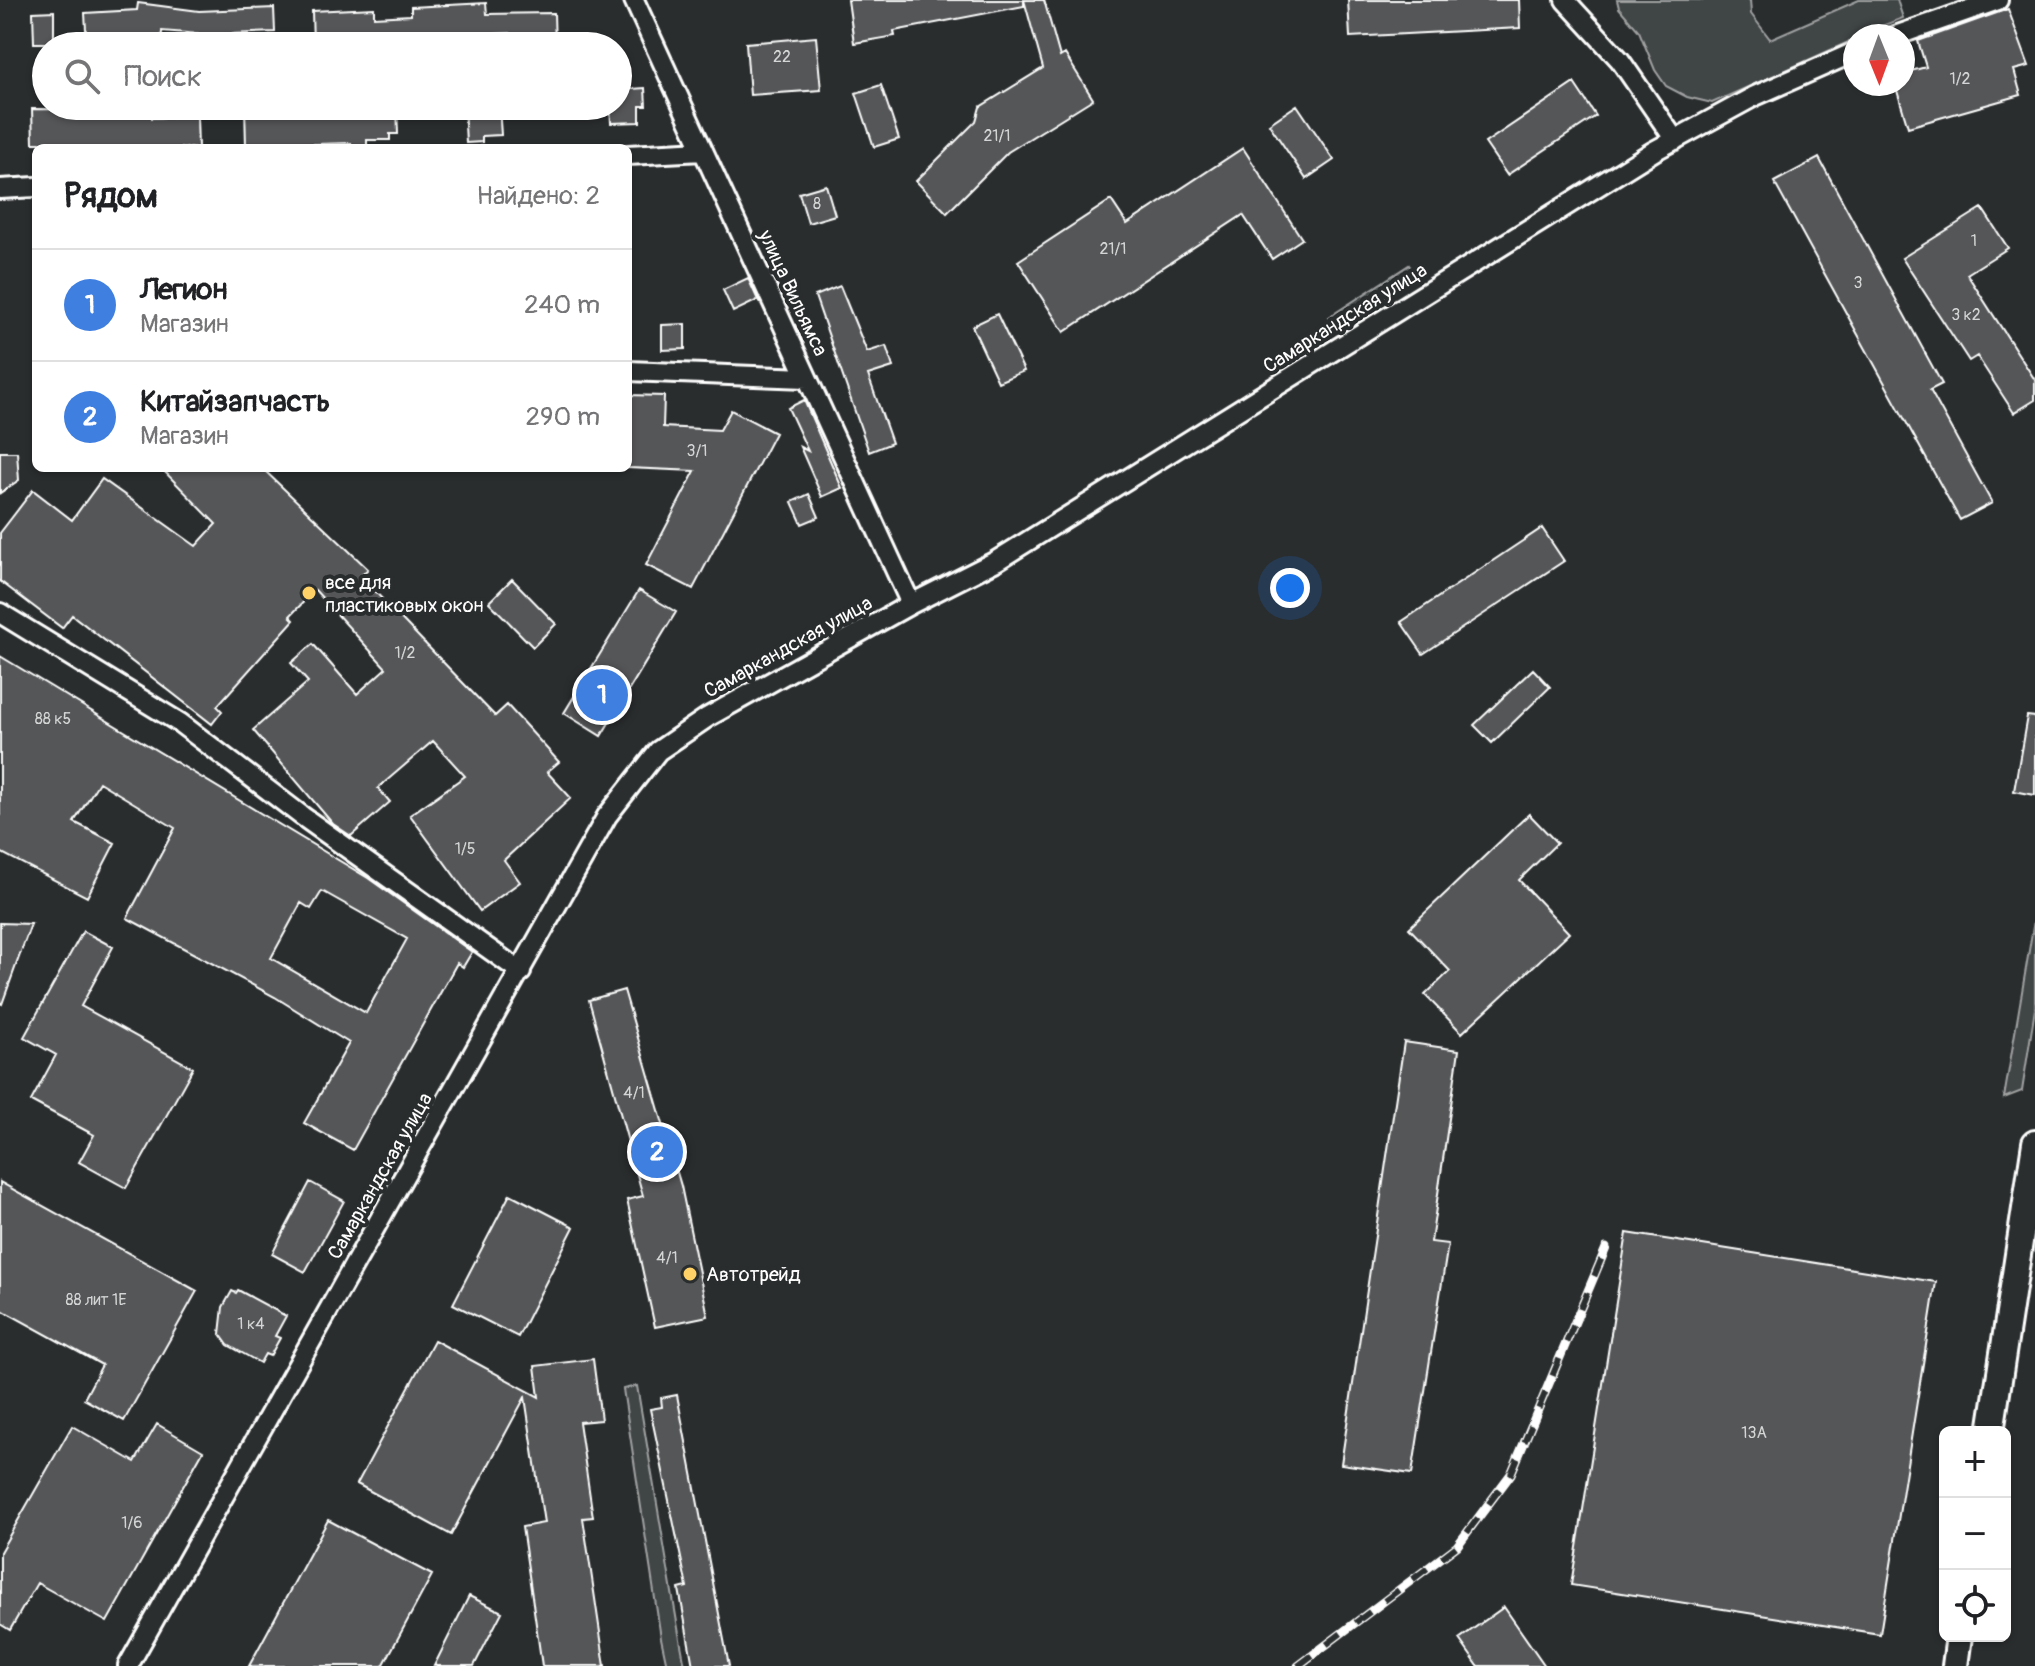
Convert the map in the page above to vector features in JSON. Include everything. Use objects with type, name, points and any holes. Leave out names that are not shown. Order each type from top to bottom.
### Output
[{"type":"main road","points":[[1992,1426],[2035,1143]]},
{"type":"main road","points":[[1955,1666],[1958,1642]]},
{"type":"street","name":"улица Вильямса","points":[[634,0],[911,604]]},
{"type":"street","points":[[1565,0],[1620,60],[1675,140]]},
{"type":"street","points":[[1915,29],[1998,0]]},
{"type":"street","name":"Самаркандская улица","points":[[128,1666],[607,816],[658,751],[708,717],[911,604],[996,561],[1675,140],[1755,96],[1843,57]]},
{"type":"street","points":[[632,155],[703,151]]},
{"type":"street","points":[[0,189],[32,187]]},
{"type":"street","points":[[632,371],[807,378]]},
{"type":"street","points":[[0,613],[180,723],[302,816],[521,972]]},
{"type":"shaded area","points":[[1617,0],[1750,0],[1751,14],[1770,39],[1859,0],[1897,0],[1903,18],[1887,24],[1843,24],[1843,44],[1712,103],[1687,97],[1666,86],[1655,70],[1639,31],[1619,8]]},
{"type":"shaded area","points":[[1409,265],[1417,277],[1337,329],[1329,317]]},
{"type":"shaded area","points":[[2035,915],[2035,1009],[2022,1091],[2004,1098]]},
{"type":"shaded area","points":[[637,1386],[685,1666],[667,1666],[661,1638],[623,1389]]},
{"type":"building","points":[[848,0],[1024,0],[1024,6],[894,31],[895,36],[854,43]]},
{"type":"building","points":[[1024,0],[1044,0],[1060,57],[1065,54],[1093,99],[1008,152],[947,213],[916,181],[976,121],[980,107],[1043,68]]},
{"type":"building","points":[[1348,0],[1519,0],[1520,28],[1350,37]]},
{"type":"building","points":[[138,3],[199,11],[274,8],[275,32],[86,32],[85,13],[137,10]]},
{"type":"building","points":[[486,3],[487,14],[554,13],[555,32],[313,32],[312,11],[374,8],[374,17],[411,15],[411,7]]},
{"type":"building","points":[[2008,9],[2029,66],[2014,70],[2021,95],[1908,127],[1899,96],[1915,96],[1915,70],[1926,67],[1918,41]]},
{"type":"building","points":[[54,11],[54,32],[34,32],[33,12]]},
{"type":"building","points":[[816,37],[821,90],[750,95],[746,43]]},
{"type":"building","points":[[1574,83],[1596,116],[1507,175],[1485,143]]},
{"type":"building","points":[[881,85],[899,139],[874,147],[856,93]]},
{"type":"building","points":[[645,88],[646,106],[640,106],[640,122],[611,123],[611,120],[632,120],[632,89]]},
{"type":"building","points":[[1297,105],[1334,160],[1306,179],[1269,124]]},
{"type":"building","points":[[32,120],[197,120],[198,144],[33,143]]},
{"type":"building","points":[[245,120],[398,120],[398,134],[390,134],[390,140],[367,140],[367,144],[246,144]]},
{"type":"building","points":[[465,120],[500,120],[501,135],[482,136],[482,142],[466,143]]},
{"type":"building","points":[[1243,148],[1302,239],[1272,259],[1243,215],[1064,332],[1018,261],[1111,200],[1127,224]]},
{"type":"building","points":[[1819,158],[1942,384],[1930,390],[1992,503],[1960,520],[1774,182]]},
{"type":"building","points":[[826,185],[835,215],[808,223],[799,193]]},
{"type":"building","points":[[1982,208],[2008,248],[1967,274],[2035,380],[2035,400],[2014,413],[1977,356],[1969,361],[1902,258]]},
{"type":"building","points":[[748,278],[758,300],[733,312],[723,290]]},
{"type":"building","points":[[840,286],[867,352],[886,346],[893,367],[868,375],[892,443],[869,452],[815,296]]},
{"type":"building","points":[[997,314],[1024,371],[998,382],[972,326]]},
{"type":"building","points":[[685,324],[685,349],[662,350],[662,325]]},
{"type":"building","points":[[632,395],[664,396],[663,427],[720,430],[731,410],[775,433],[693,589],[646,565],[695,471],[632,468]]},
{"type":"building","points":[[804,400],[842,488],[822,497],[800,447],[808,451],[788,408]]},
{"type":"building","points":[[0,452],[17,452],[19,480],[0,493]]},
{"type":"building","points":[[165,472],[266,472],[368,569],[360,576],[495,716],[507,705],[559,762],[547,772],[571,798],[504,860],[520,882],[480,911],[410,815],[465,776],[433,741],[378,788],[390,802],[351,836],[333,824],[253,730],[308,682],[291,663],[313,644],[357,694],[386,668],[315,590],[290,616],[294,620],[217,706],[222,711],[212,724],[72,615],[62,628],[0,581],[0,533],[33,490],[72,520],[102,479],[196,546],[216,524]]},
{"type":"building","points":[[809,494],[819,517],[802,524],[792,502]]},
{"type":"building","points":[[1542,528],[1564,561],[1423,654],[1401,622]]},
{"type":"building","points":[[512,579],[556,624],[533,647],[489,602]]},
{"type":"building","points":[[639,590],[676,612],[601,736],[564,713]]},
{"type":"building","points":[[0,656],[368,878],[472,952],[463,967],[457,963],[353,1150],[304,1123],[349,1043],[275,997],[127,918],[175,828],[99,782],[74,822],[115,843],[87,897],[0,852]],"holes":[[[322,891],[407,939],[366,1013],[271,958],[301,903],[311,909]]]},
{"type":"building","points":[[1533,669],[1550,687],[1492,743],[1474,725]]},
{"type":"building","points":[[2027,716],[2035,717],[2035,795],[2014,791]]},
{"type":"building","points":[[1529,814],[1557,843],[1519,880],[1569,933],[1462,1033],[1425,995],[1450,971],[1409,928]]},
{"type":"building","points":[[0,923],[31,924],[2,1004],[0,1003]]},
{"type":"building","points":[[83,931],[113,947],[81,1006],[193,1068],[126,1188],[79,1162],[94,1135],[31,1101],[56,1055],[24,1037]]},
{"type":"building","points":[[624,990],[681,1186],[708,1316],[655,1327],[627,1200],[643,1196],[589,1000]]},
{"type":"building","points":[[1404,1042],[1459,1050],[1431,1242],[1448,1244],[1412,1474],[1341,1464]]},
{"type":"building","points":[[0,1182],[197,1291],[124,1421],[84,1399],[102,1365],[0,1309]]},
{"type":"building","points":[[310,1182],[344,1201],[305,1272],[272,1254]]},
{"type":"building","points":[[510,1194],[574,1227],[518,1337],[453,1304]]},
{"type":"building","points":[[1627,1233],[1936,1282],[1880,1634],[1571,1585]]},
{"type":"building","points":[[238,1290],[286,1316],[275,1336],[280,1338],[270,1356],[265,1354],[260,1363],[228,1345],[220,1334],[223,1307],[232,1291],[236,1293]]},
{"type":"building","points":[[434,1340],[539,1397],[535,1366],[593,1359],[601,1420],[579,1422],[593,1517],[583,1518],[605,1666],[542,1666],[522,1527],[544,1523],[525,1397],[451,1535],[357,1484]]},
{"type":"building","points":[[677,1395],[729,1666],[693,1666],[679,1589],[687,1587],[650,1409],[662,1407],[661,1398]]},
{"type":"building","points":[[157,1424],[203,1451],[107,1622],[37,1583],[10,1630],[0,1624],[0,1552],[72,1426],[135,1462]]},
{"type":"building","points":[[328,1520],[432,1575],[383,1666],[249,1666]]},
{"type":"building","points":[[469,1596],[502,1612],[474,1666],[434,1666]]},
{"type":"building","points":[[1504,1607],[1545,1666],[1478,1666],[1459,1639]]},
{"type":"railway","points":[[1298,1666],[1457,1546],[1511,1474],[1606,1248]]},
{"type":"place","name":"все для пластиковых окон","points":[[309,593]]},
{"type":"place","name":"Легион","points":[[602,695]]},
{"type":"place","name":"Китайзапчасть","points":[[657,1152]]},
{"type":"place","name":"Автотрейд","points":[[690,1274]]}]
